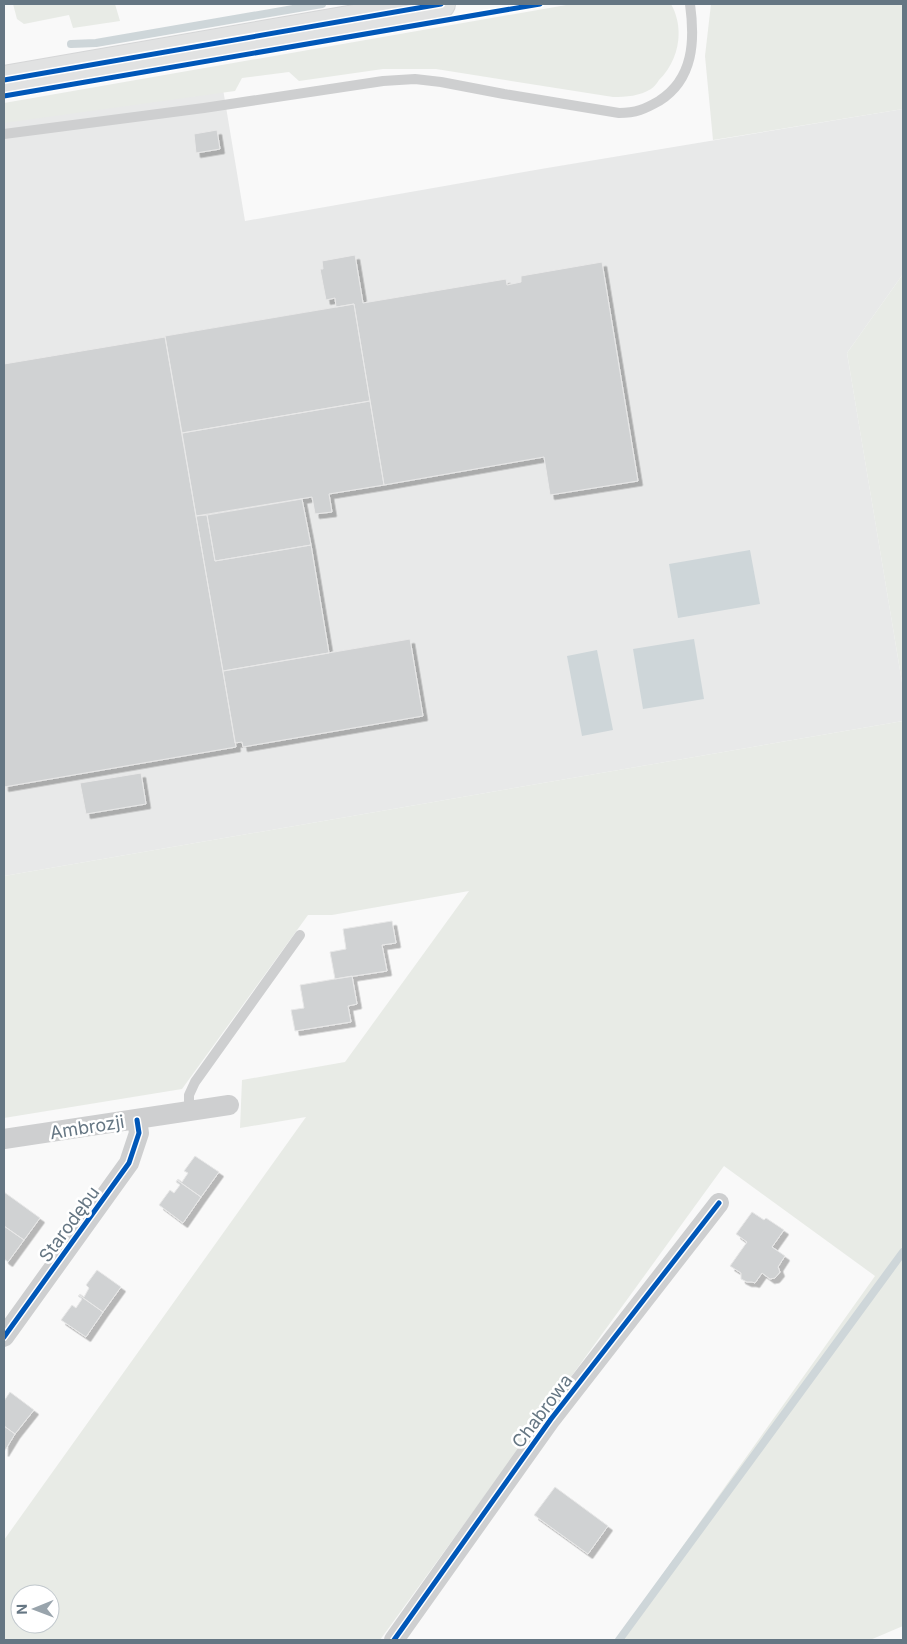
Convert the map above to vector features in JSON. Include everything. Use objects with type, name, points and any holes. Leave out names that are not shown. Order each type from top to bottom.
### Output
[{"type":"street","points":[[5,76],[441,4]]},
{"type":"street","name":"Ambrozji","points":[[4,1139],[229,1105]]},
{"type":"street","name":"Starodębu","points":[[4,1337],[130,1163],[138,1133],[136,1120]]},
{"type":"street","name":"Chabrowa","points":[[394,1640],[551,1419],[719,1203]]},
{"type":"lane","points":[[4,134],[195,109],[383,81],[415,79],[619,113],[635,113],[664,98],[676,88],[686,72],[692,50],[694,28],[690,4]]},
{"type":"lane","points":[[189,1110],[189,1096],[195,1082],[300,935]]},
{"type":"shaded area","points":[[13,4],[115,4],[120,21],[73,28],[69,15],[24,24],[17,19]]},
{"type":"shaded area","points":[[572,4],[671,4],[678,24],[679,34],[675,54],[666,72],[647,91],[638,95],[613,97],[436,69],[383,69],[299,81],[289,72],[242,78],[235,91],[4,123],[4,103]]},
{"type":"shaded area","points":[[711,4],[903,4],[903,109],[713,140],[705,56]]},
{"type":"shaded area","points":[[221,77],[245,221],[547,168],[903,109],[903,274],[847,353],[903,688],[903,721],[4,876],[4,114]]},
{"type":"shaded area","points":[[903,274],[903,688],[847,353]]},
{"type":"shaded area","points":[[750,550],[760,604],[678,618],[669,564]]},
{"type":"shaded area","points":[[694,639],[704,699],[643,709],[633,649]]},
{"type":"shaded area","points":[[597,650],[613,730],[582,736],[567,656]]},
{"type":"shaded area","points":[[903,721],[903,1626],[870,1640],[616,1640],[875,1276],[724,1166],[380,1640],[4,1640],[4,1540],[306,1117],[240,1128],[242,1080],[345,1062],[469,891],[332,915],[308,915],[182,1089],[4,1118],[4,876]]},
{"type":"building","points":[[217,130],[220,149],[196,153],[194,134]]},
{"type":"building","points":[[355,255],[363,303],[506,279],[507,285],[521,282],[521,276],[602,262],[638,481],[550,495],[544,457],[384,485],[354,304],[336,307],[335,298],[326,300],[320,269],[323,269],[322,261]]},
{"type":"building","points":[[354,304],[370,401],[182,433],[165,336]]},
{"type":"building","points":[[165,337],[236,747],[4,787],[4,364]]},
{"type":"building","points":[[370,401],[384,485],[329,494],[332,512],[315,514],[312,497],[196,516],[182,433]]},
{"type":"building","points":[[302,499],[311,545],[215,561],[207,515]]},
{"type":"building","points":[[207,515],[215,561],[311,545],[329,653],[223,671],[196,516]]},
{"type":"building","points":[[410,639],[423,716],[243,747],[242,742],[235,743],[223,671]]},
{"type":"building","points":[[141,773],[146,804],[86,814],[80,783]]},
{"type":"building","points":[[392,921],[396,943],[382,945],[387,971],[335,979],[330,952],[346,949],[343,929]]},
{"type":"building","points":[[352,976],[357,1004],[348,1006],[351,1022],[295,1031],[291,1010],[304,1008],[300,985]]},
{"type":"building","points":[[195,1156],[219,1172],[201,1197],[177,1180],[182,1182],[188,1173],[184,1171]]},
{"type":"building","points":[[177,1180],[201,1197],[183,1223],[159,1205],[170,1190],[174,1193],[180,1185],[176,1182]]},
{"type":"building","points":[[4,1192],[40,1218],[24,1240],[4,1226]]},
{"type":"building","points":[[752,1212],[764,1220],[766,1218],[784,1230],[772,1247],[785,1256],[778,1267],[780,1272],[775,1278],[770,1279],[762,1273],[755,1283],[741,1279],[741,1273],[730,1266],[747,1242],[736,1234]]},
{"type":"building","points":[[4,1226],[24,1240],[8,1262],[4,1259]]},
{"type":"building","points":[[97,1270],[121,1287],[103,1312],[79,1295],[84,1297],[89,1288],[86,1285]]},
{"type":"building","points":[[79,1295],[103,1312],[86,1337],[61,1320],[72,1305],[76,1308],[82,1299]]},
{"type":"building","points":[[10,1392],[34,1410],[15,1434],[4,1426],[4,1401]]},
{"type":"building","points":[[4,1426],[15,1434],[4,1452]]},
{"type":"building","points":[[555,1487],[608,1526],[588,1554],[534,1515]]},
{"type":"waterway","points":[[71,44],[96,43],[322,4]]},
{"type":"waterway","points":[[619,1640],[903,1252]]},
{"type":"cycle path","points":[[4,80],[441,4]]},
{"type":"cycle path","points":[[4,96],[540,4]]},
{"type":"cycle path","points":[[4,1337],[129,1163],[139,1133],[137,1120]]},
{"type":"cycle path","points":[[394,1640],[551,1419],[719,1203]]}]
